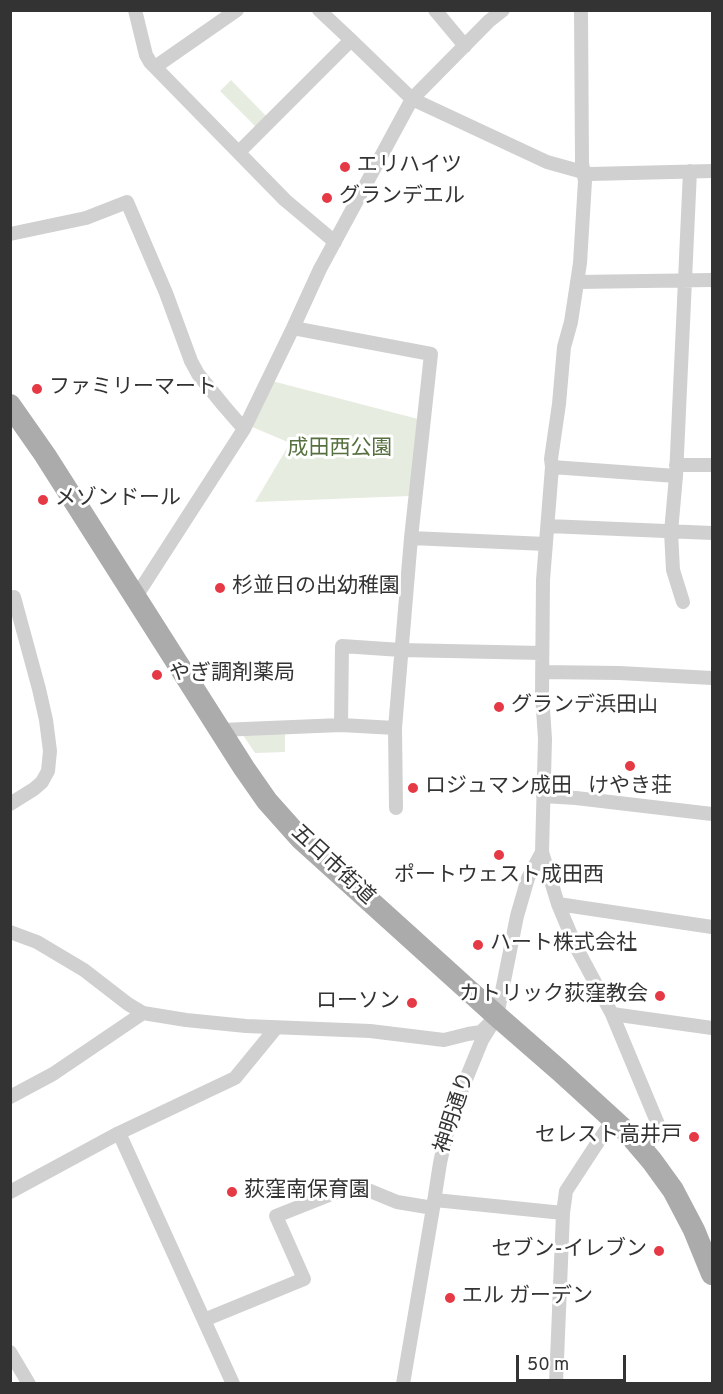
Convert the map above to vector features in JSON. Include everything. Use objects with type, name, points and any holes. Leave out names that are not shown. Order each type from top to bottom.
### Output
[{"type":"main road","name":"五日市街道","points":[[10,405],[45,455],[267,801],[300,838],[613,1119],[643,1150],[672,1190],[711,1267]]},
{"type":"street","points":[[135,10],[146,55],[155,68],[285,200],[335,242]]},
{"type":"street","points":[[155,68],[237,10]]},
{"type":"street","points":[[319,10],[412,99],[547,162],[590,174],[712,171]]},
{"type":"street","points":[[435,10],[465,46]]},
{"type":"street","points":[[135,598],[244,429],[311,286],[412,99],[489,21],[503,10]]},
{"type":"street","points":[[580,10],[582,163],[585,181],[577,282],[571,322],[564,347],[551,459],[543,580],[542,672],[545,739],[542,852],[558,904],[576,947],[612,1014],[660,1129],[643,1150]]},
{"type":"street","points":[[239,152],[351,40]]},
{"type":"street","points":[[683,602],[673,570],[671,532],[690,171]]},
{"type":"street","points":[[10,234],[86,218],[127,202],[166,293],[191,361],[198,374],[244,429]]},
{"type":"street","points":[[577,282],[712,280]]},
{"type":"street","points":[[293,328],[431,354],[401,650],[395,728],[396,808]]},
{"type":"street","points":[[552,467],[676,471],[712,465]]},
{"type":"street","points":[[548,526],[712,533]]},
{"type":"street","points":[[411,538],[546,544]]},
{"type":"street","points":[[10,804],[42,782],[48,771],[50,751],[39,689],[14,597]]},
{"type":"street","points":[[340,725],[342,646],[401,650],[542,653]]},
{"type":"street","points":[[542,672],[712,678]]},
{"type":"street","points":[[221,730],[340,725],[395,728]]},
{"type":"street","points":[[543,796],[712,814]]},
{"type":"street","name":"神明通り","points":[[403,1383],[444,1145],[462,1089],[482,1040],[497,1016],[517,916],[528,878],[542,852]]},
{"type":"street","points":[[558,904],[712,927]]},
{"type":"street","points":[[10,932],[37,942],[84,970],[143,1013],[186,1020],[276,1028],[370,1031],[444,1040],[481,1032],[497,1016]]},
{"type":"street","points":[[10,1097],[53,1074],[143,1013]]},
{"type":"street","points":[[612,1014],[712,1028]]},
{"type":"street","points":[[10,1192],[119,1133],[235,1078],[276,1028]]},
{"type":"street","points":[[556,1383],[563,1212],[566,1191],[613,1119]]},
{"type":"street","points":[[119,1133],[233,1383]]},
{"type":"street","points":[[204,1320],[304,1279],[276,1216],[339,1191],[363,1188],[398,1202],[563,1212]]},
{"type":"street","points":[[10,1352],[29,1383]]},
{"type":"green space","points":[[231,80],[267,117],[257,128],[220,91]]},
{"type":"green space","name":"成田西公園","points":[[272,381],[418,419],[410,496],[255,502],[290,443],[250,426]]},
{"type":"green space","points":[[285,731],[285,752],[255,753],[241,732]]},
{"type":"place","name":"エリハイツ","points":[[345,167]]},
{"type":"place","name":"グランデエル","points":[[327,198]]},
{"type":"place","name":"ファミリーマート","points":[[37,389]]},
{"type":"place","name":"メゾンドール","points":[[43,500]]},
{"type":"place","name":"杉並日の出幼稚園","points":[[220,588]]},
{"type":"place","name":"やぎ調剤薬局","points":[[157,675]]},
{"type":"place","name":"グランデ浜田山","points":[[499,707]]},
{"type":"place","name":"けやき荘","points":[[630,766]]},
{"type":"place","name":"ロジュマン成田","points":[[413,788]]},
{"type":"place","name":"ポートウェスト成田西","points":[[499,855]]},
{"type":"place","name":"ハート株式会社","points":[[478,945]]},
{"type":"place","name":"カトリック荻窪教会","points":[[660,996]]},
{"type":"place","name":"ローソン","points":[[412,1003]]},
{"type":"place","name":"セレスト高井戸","points":[[694,1137]]},
{"type":"place","name":"荻窪南保育園","points":[[232,1192]]},
{"type":"place","name":"セブン-イレブン","points":[[659,1251]]},
{"type":"place","name":"エル ガーデン","points":[[450,1298]]}]
